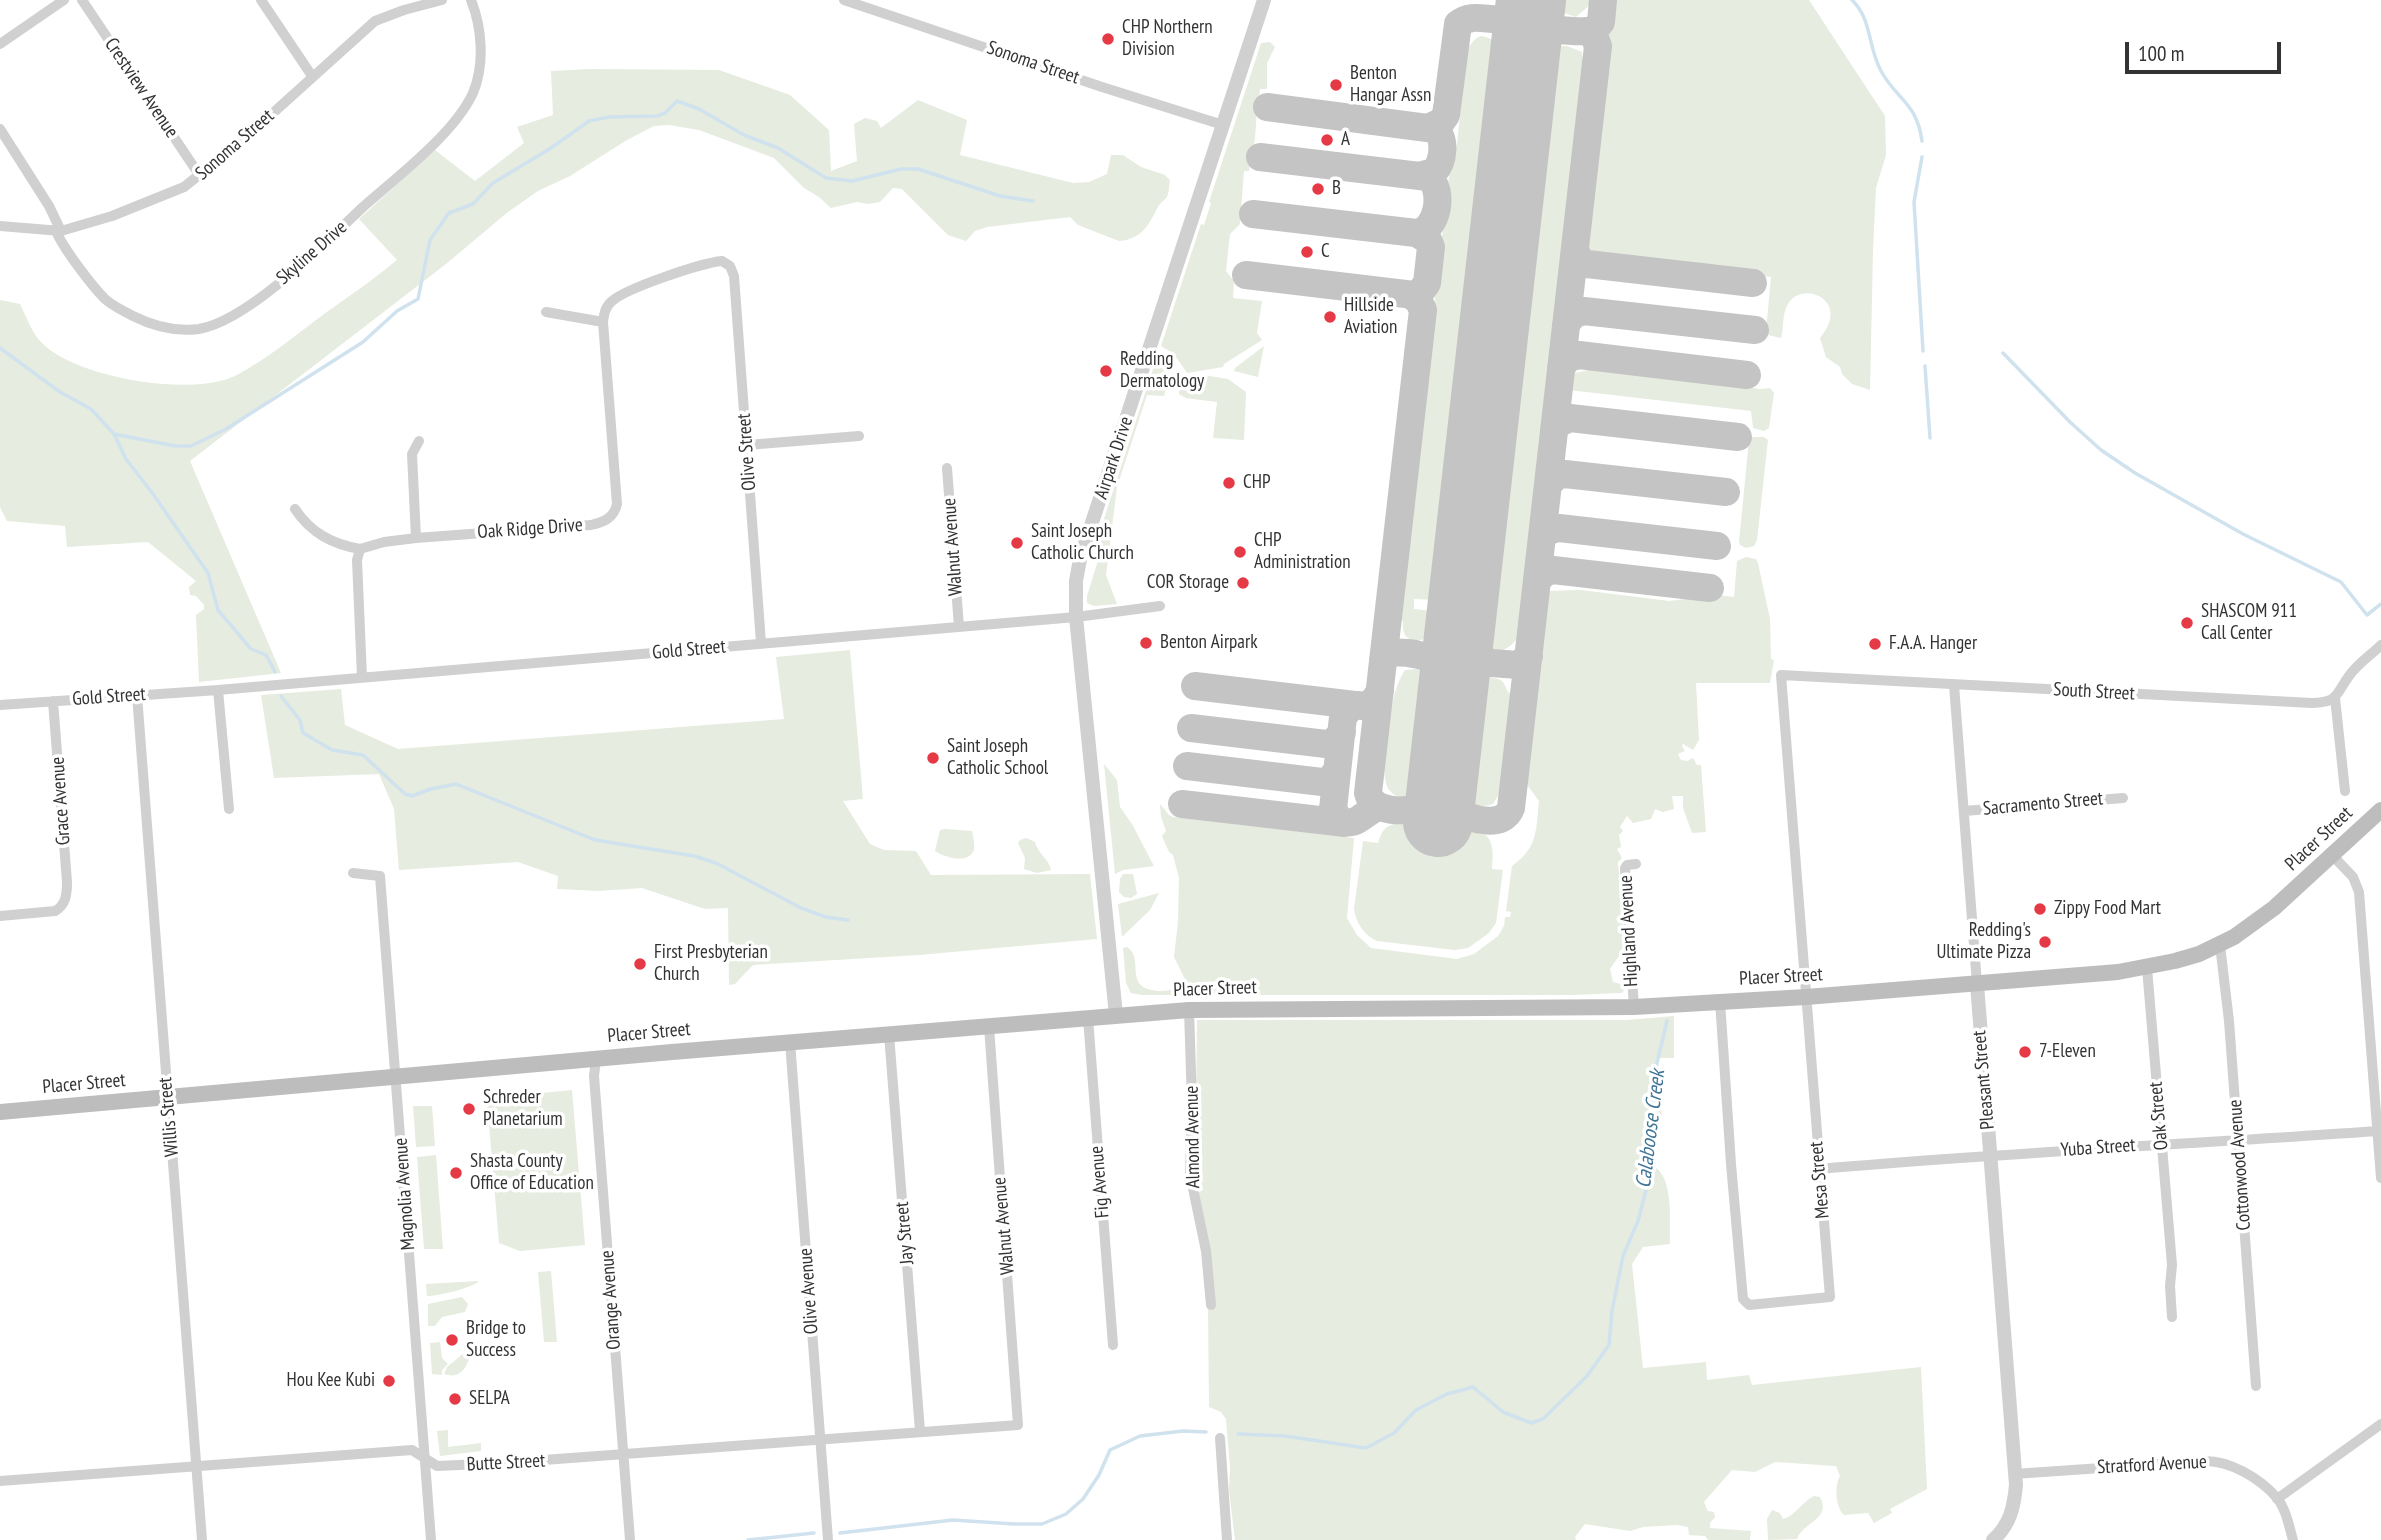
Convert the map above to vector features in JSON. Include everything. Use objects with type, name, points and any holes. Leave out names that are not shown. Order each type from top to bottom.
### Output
[{"type":"main road","name":"Placer Street","points":[[0,1112],[790,1042],[1189,1010],[1634,1007],[1806,997],[2147,968],[2190,957],[2220,945],[2261,918],[2381,810]]},
{"type":"street","points":[[0,44],[64,0]]},
{"type":"street","name":"Crestview Avenue","points":[[82,0],[200,176]]},
{"type":"street","points":[[261,0],[312,76]]},
{"type":"street","name":"Sonoma Street","points":[[0,226],[58,231],[132,209],[176,191],[200,176],[243,140],[375,21],[442,0]]},
{"type":"street","name":"Skyline Drive","points":[[0,129],[49,206],[58,231],[104,298],[143,320],[169,328],[199,329],[226,320],[249,306],[302,263],[456,119],[472,95],[480,68],[480,39],[471,0]]},
{"type":"street","name":"Sonoma Street","points":[[844,0],[1223,125]]},
{"type":"street","name":"Airpark Drive","points":[[1116,1015],[1076,617],[1076,581],[1080,559],[1264,0]]},
{"type":"street","name":"Olive Street","points":[[603,322],[610,303],[624,294],[713,262],[727,262],[734,276],[761,643]]},
{"type":"street","points":[[546,312],[603,322]]},
{"type":"street","name":"Oak Ridge Drive","points":[[360,549],[384,542],[416,538],[591,525],[610,518],[616,508],[616,486],[603,322]]},
{"type":"street","points":[[747,445],[859,436]]},
{"type":"street","points":[[416,538],[412,454],[419,441]]},
{"type":"street","name":"Walnut Avenue","points":[[947,468],[959,627]]},
{"type":"street","points":[[295,509],[314,531],[336,543],[360,549],[357,560],[362,677]]},
{"type":"street","name":"Gold Street","points":[[0,705],[218,690],[959,627],[1076,617],[1160,606]]},
{"type":"street","points":[[2345,790],[2334,698],[2340,693],[2349,675],[2381,645]]},
{"type":"street","name":"South Street","points":[[1781,676],[2302,703],[2325,702],[2334,698]]},
{"type":"street","name":"Mesa Street","points":[[1720,1001],[1743,1299],[1749,1305],[1830,1297],[1781,676]]},
{"type":"street","name":"Pleasant Street","points":[[1954,685],[2014,1474],[2015,1499],[2010,1518],[1993,1540]]},
{"type":"street","points":[[218,690],[229,809]]},
{"type":"street","name":"Willis Street","points":[[137,695],[202,1540]]},
{"type":"street","name":"Grace Avenue","points":[[0,916],[55,911],[62,907],[65,901],[67,882],[53,701]]},
{"type":"street","name":"Sacramento Street","points":[[1964,811],[2123,798]]},
{"type":"street","points":[[2332,855],[2353,877],[2359,892],[2381,1178]]},
{"type":"street","name":"Highland Avenue","points":[[1634,1007],[1625,868],[1627,864],[1636,864]]},
{"type":"street","name":"Magnolia Avenue","points":[[353,873],[380,876],[431,1540]]},
{"type":"street","name":"Cottonwood Avenue","points":[[2220,945],[2229,1021],[2256,1386]]},
{"type":"street","name":"Oak Street","points":[[2147,968],[2172,1265],[2172,1317]]},
{"type":"street","name":"Almond Avenue","points":[[1189,1010],[1192,1079],[1190,1174],[1206,1251],[1211,1305]]},
{"type":"street","name":"Fig Avenue","points":[[1088,1018],[1113,1345]]},
{"type":"street","name":"Walnut Avenue","points":[[989,1027],[1018,1425]]},
{"type":"street","name":"Jay Street","points":[[889,1034],[920,1432]]},
{"type":"street","name":"Olive Avenue","points":[[790,1042],[828,1540]]},
{"type":"street","name":"Orange Avenue","points":[[596,1059],[594,1076],[630,1540]]},
{"type":"street","name":"Yuba Street","points":[[1820,1169],[1990,1155],[2378,1131]]},
{"type":"street","points":[[2277,1499],[2381,1424]]},
{"type":"street","name":"Butte Street","points":[[0,1481],[411,1450],[437,1466],[1018,1425]]},
{"type":"street","points":[[1220,1438],[1227,1540]]},
{"type":"street","name":"Stratford Avenue","points":[[2014,1474],[2215,1461],[2245,1473],[2277,1499],[2286,1516],[2293,1540]]},
{"type":"shaded area","points":[[1554,0],[1591,0],[1591,4],[1576,17],[1561,12]]},
{"type":"shaded area","points":[[1610,0],[1809,0],[1885,116],[1886,155],[1876,188],[1870,390],[1852,384],[1842,374],[1840,367],[1826,357],[1820,338],[1829,325],[1831,313],[1821,297],[1802,294],[1794,298],[1785,310],[1781,338],[1768,335],[1766,331],[1771,277],[1598,257],[1591,250],[1583,236]]},
{"type":"shaded area","points":[[1481,36],[1495,42],[1501,56],[1441,596],[1438,600],[1414,599],[1414,609],[1431,611],[1433,606],[1437,607],[1437,631],[1425,638],[1414,640],[1405,635],[1403,621],[1398,618],[1452,150],[1457,145],[1463,55],[1466,55],[1471,44]]},
{"type":"shaded area","points":[[1270,42],[1275,47],[1267,63],[1267,89],[1260,89],[1259,101],[1256,101],[1255,139],[1249,171],[1244,171],[1240,224],[1230,234],[1226,271],[1234,281],[1233,298],[1262,301],[1257,333],[1262,340],[1223,367],[1187,373],[1174,354],[1161,346],[1201,224],[1204,225],[1211,203],[1209,202],[1261,43]]},
{"type":"shaded area","points":[[1560,46],[1582,52],[1588,70],[1524,629],[1521,629],[1513,644],[1500,651],[1488,648],[1484,642],[1484,611],[1495,540],[1549,58]]},
{"type":"shaded area","points":[[719,70],[790,95],[829,130],[831,171],[857,161],[854,124],[865,118],[877,121],[881,128],[918,100],[967,120],[960,155],[1073,183],[1089,182],[1107,174],[1111,155],[1123,155],[1141,167],[1165,175],[1170,180],[1168,193],[1140,234],[1127,240],[1119,241],[1078,225],[1070,217],[987,227],[975,231],[966,241],[948,235],[902,189],[893,188],[880,202],[857,202],[831,208],[804,188],[774,158],[699,130],[669,125],[654,126],[627,140],[570,176],[538,191],[508,212],[446,264],[190,461],[281,673],[199,682],[196,615],[204,609],[204,605],[196,596],[190,595],[189,587],[196,581],[148,542],[67,547],[65,526],[7,521],[0,507],[0,300],[20,304],[41,342],[57,355],[80,366],[135,381],[165,384],[217,382],[237,375],[278,349],[397,260],[359,219],[435,150],[475,181],[524,143],[517,127],[553,115],[551,71]]},
{"type":"shaded area","points":[[1264,346],[1258,377],[1234,371],[1235,368]]},
{"type":"shaded area","points":[[1156,360],[1165,362],[1170,369],[1164,396],[1147,395],[1117,487],[1106,575],[1117,604],[1094,606],[1087,603],[1087,596],[1101,551],[1100,541],[1097,540]]},
{"type":"shaded area","points":[[1593,369],[1770,388],[1774,393],[1769,428],[1764,431],[1753,428],[1751,411],[1569,390],[1567,387],[1575,373]]},
{"type":"shaded area","points":[[1209,376],[1228,379],[1246,392],[1244,440],[1213,438],[1217,402],[1186,398],[1179,394],[1179,385],[1184,381]]},
{"type":"shaded area","points":[[1753,437],[1764,437],[1768,440],[1757,540],[1754,546],[1746,548],[1739,542],[1749,440]]},
{"type":"shaded area","points":[[1746,557],[1756,559],[1758,563],[1770,619],[1771,659],[1774,660],[1770,683],[1696,683],[1699,740],[1693,750],[1683,744],[1685,751],[1678,754],[1681,760],[1693,758],[1697,765],[1701,765],[1706,832],[1692,833],[1683,808],[1683,796],[1672,796],[1674,809],[1663,812],[1655,809],[1651,819],[1633,823],[1627,816],[1620,827],[1623,831],[1619,835],[1621,847],[1617,849],[1622,858],[1618,862],[1624,943],[1610,969],[1613,982],[1624,985],[1622,993],[1131,993],[1126,983],[1123,948],[1127,947],[1135,959],[1137,980],[1141,985],[1148,989],[1164,991],[1174,989],[1186,981],[1174,957],[1179,878],[1173,855],[1162,836],[1166,831],[1160,804],[1173,817],[1354,838],[1347,918],[1357,935],[1371,948],[1457,959],[1474,954],[1498,936],[1504,926],[1505,917],[1510,917],[1511,912],[1506,911],[1512,866],[1527,852],[1536,830],[1539,801],[1522,778],[1543,591],[1581,590],[1669,601],[1717,595],[1734,597],[1737,561]]},
{"type":"shaded area","points":[[850,650],[863,799],[843,801],[870,844],[884,850],[916,851],[931,875],[1090,874],[1097,939],[919,955],[753,965],[735,984],[729,985],[728,908],[705,909],[642,888],[598,891],[557,889],[558,876],[518,862],[399,870],[394,809],[379,774],[274,778],[261,695],[341,689],[345,725],[398,749],[784,719],[776,657]]},
{"type":"shaded area","points":[[1418,669],[1428,675],[1430,682],[1417,785],[1409,796],[1396,796],[1387,787],[1384,772],[1388,725],[1395,693],[1405,670]]},
{"type":"shaded area","points":[[1483,679],[1502,681],[1508,692],[1513,694],[1511,701],[1516,703],[1506,790],[1501,791],[1493,804],[1483,806],[1472,802],[1465,790],[1478,689]]},
{"type":"shaded area","points":[[1104,764],[1117,780],[1120,807],[1154,866],[1123,870],[1115,874]]},
{"type":"shaded area","points":[[1398,823],[1481,832],[1489,839],[1492,869],[1503,870],[1496,923],[1489,933],[1468,948],[1455,950],[1377,941],[1359,924],[1354,909],[1363,841],[1378,843],[1384,830]]},
{"type":"shaded area","points":[[940,830],[972,831],[974,850],[971,855],[956,858],[935,851]]},
{"type":"shaded area","points":[[1026,838],[1035,842],[1051,870],[1037,873],[1024,869],[1025,858],[1018,843]]},
{"type":"shaded area","points":[[1123,874],[1133,874],[1137,894],[1131,898],[1124,897],[1119,892]]},
{"type":"shaded area","points":[[1159,893],[1150,910],[1122,937],[1118,904]]},
{"type":"shaded area","points":[[1674,1016],[1674,1058],[1657,1058],[1662,1115],[1657,1127],[1656,1168],[1666,1182],[1668,1192],[1670,1244],[1643,1247],[1632,1264],[1643,1368],[1706,1362],[1707,1380],[1749,1375],[1752,1385],[1921,1367],[1927,1489],[1890,1509],[1892,1513],[1874,1523],[1868,1513],[1844,1515],[1841,1512],[1837,1491],[1840,1476],[1836,1466],[1775,1462],[1755,1472],[1732,1470],[1704,1502],[1708,1511],[1714,1512],[1715,1517],[1710,1528],[1751,1531],[1750,1540],[1708,1540],[1705,1536],[1689,1535],[1688,1527],[1677,1525],[1643,1527],[1630,1531],[1585,1524],[1575,1537],[1576,1540],[1235,1540],[1229,1490],[1226,1419],[1221,1412],[1209,1407],[1208,1306],[1195,1190],[1197,1020],[1627,1020]]},
{"type":"shaded area","points":[[572,1090],[585,1245],[520,1251],[499,1243],[487,1100]]},
{"type":"shaded area","points":[[413,1106],[432,1106],[435,1146],[416,1147]]},
{"type":"shaded area","points":[[436,1155],[443,1249],[424,1249],[417,1157]]},
{"type":"shaded area","points":[[551,1271],[557,1342],[544,1342],[538,1272]]},
{"type":"shaded area","points":[[479,1281],[463,1289],[427,1296],[426,1284]]},
{"type":"shaded area","points":[[462,1297],[468,1304],[465,1312],[442,1317],[435,1326],[428,1326],[428,1304]]},
{"type":"shaded area","points":[[440,1342],[442,1358],[448,1364],[442,1370],[442,1375],[432,1374],[430,1343]]},
{"type":"shaded area","points":[[464,1353],[470,1357],[464,1369],[454,1375],[444,1374],[447,1367]]},
{"type":"shaded area","points":[[448,1430],[448,1447],[481,1443],[481,1451],[440,1456],[437,1431]]},
{"type":"shaded area","points":[[1814,1496],[1820,1497],[1822,1510],[1797,1539],[1768,1540],[1767,1519],[1772,1510],[1780,1513],[1783,1519]]},
{"type":"waterway","points":[[1852,0],[1867,25],[1881,71],[1916,118],[1922,141]]},
{"type":"waterway","points":[[114,434],[175,446],[191,446],[226,429],[363,342],[397,311],[418,299],[430,240],[449,213],[473,204],[493,183],[589,121],[609,117],[657,116],[665,113],[677,101],[699,109],[744,135],[778,148],[826,178],[852,181],[901,169],[918,169],[1000,196],[1033,201]]},
{"type":"waterway","points":[[1922,157],[1914,202],[1923,351]]},
{"type":"waterway","points":[[0,348],[60,392],[91,409],[114,434],[126,459],[208,573],[218,610],[251,649],[266,655],[275,672]]},
{"type":"waterway","points":[[2003,353],[2070,422],[2101,450],[2135,473],[2243,534],[2341,582],[2367,615],[2381,604]]},
{"type":"waterway","points":[[1925,366],[1930,438]]},
{"type":"waterway","points":[[281,696],[300,720],[303,733],[332,750],[363,755],[405,794],[412,796],[456,784],[595,840],[694,856],[716,863],[801,908],[826,917],[848,920]]},
{"type":"waterway","name":"Calaboose Creek","points":[[1238,1434],[1285,1436],[1366,1448],[1394,1433],[1416,1410],[1447,1394],[1473,1387],[1503,1412],[1531,1423],[1543,1419],[1587,1376],[1609,1345],[1612,1311],[1623,1256],[1638,1221],[1648,1183],[1646,1143],[1657,1063],[1667,1021]]},
{"type":"waterway","name":"Calaboose Creek","points":[[840,1533],[953,1520],[1042,1524],[1066,1514],[1083,1499],[1099,1475],[1110,1450],[1140,1436],[1183,1431],[1206,1432]]},
{"type":"waterway","name":"Calaboose Creek","points":[[748,1540],[814,1533]]},
{"type":"taxiway","points":[[1430,127],[1441,122],[1446,115],[1458,24],[1466,19],[1512,17],[1528,0]]},
{"type":"taxiway","points":[[1516,154],[1527,58],[1532,44],[1539,36],[1555,30],[1594,30],[1601,22],[1603,0]]},
{"type":"taxiway","points":[[1457,810],[1487,821],[1502,818],[1511,808],[1598,46],[1594,36],[1586,31]]},
{"type":"taxiway","points":[[1267,107],[1435,129],[1441,138],[1442,156],[1434,172],[1422,175]]},
{"type":"taxiway","points":[[1253,214],[1416,233],[1424,231],[1430,225],[1437,209],[1436,191],[1428,177],[1260,157]]},
{"type":"taxiway","points":[[1246,275],[1414,295],[1427,283],[1431,247],[1428,240],[1416,233]]},
{"type":"taxiway","points":[[1575,249],[1579,259],[1587,264],[1753,283]]},
{"type":"taxiway","points":[[1410,295],[1418,300],[1423,310],[1368,793],[1376,804],[1390,810],[1407,810],[1421,806]]},
{"type":"taxiway","points":[[1566,324],[1574,314],[1584,311],[1755,330]]},
{"type":"taxiway","points":[[1561,368],[1568,358],[1579,355],[1747,375]]},
{"type":"taxiway","points":[[1554,430],[1559,423],[1570,418],[1738,437]]},
{"type":"taxiway","points":[[1548,485],[1556,476],[1565,474],[1726,492]]},
{"type":"taxiway","points":[[1542,539],[1547,531],[1559,528],[1717,546]]},
{"type":"taxiway","points":[[1473,529],[1462,631],[1472,652],[1491,663]]},
{"type":"taxiway","points":[[1537,581],[1544,573],[1553,570],[1710,588]]},
{"type":"taxiway","points":[[1383,660],[1401,652],[1437,662],[1449,683],[1449,705]]},
{"type":"taxiway","points":[[1445,780],[1454,693],[1459,680],[1468,670],[1479,665],[1518,665],[1529,656]]},
{"type":"taxiway","points":[[1195,686],[1363,706],[1373,702],[1380,691]]},
{"type":"taxiway","points":[[1358,705],[1349,709],[1343,717],[1333,809],[1339,820],[1351,822],[1379,807]]},
{"type":"taxiway","points":[[1191,728],[1326,744],[1334,742],[1342,732]]},
{"type":"taxiway","points":[[1187,766],[1322,782],[1331,779],[1337,770]]},
{"type":"taxiway","points":[[1182,804],[1345,823]]},
{"type":"runway","points":[[1438,822],[1531,0]]},
{"type":"place","name":"CHP Northern Division","points":[[1108,39]]},
{"type":"place","name":"Benton Hangar Assn","points":[[1336,85]]},
{"type":"place","name":"A","points":[[1327,140]]},
{"type":"place","name":"B","points":[[1318,189]]},
{"type":"place","name":"C","points":[[1307,252]]},
{"type":"place","name":"Hillside Aviation","points":[[1330,317]]},
{"type":"place","name":"Redding Dermatology","points":[[1106,371]]},
{"type":"place","name":"CHP","points":[[1229,483]]},
{"type":"place","name":"Saint Joseph Catholic Church","points":[[1017,543]]},
{"type":"place","name":"CHP Administration","points":[[1240,552]]},
{"type":"place","name":"COR Storage","points":[[1243,583]]},
{"type":"place","name":"SHASCOM 911 Call Center","points":[[2187,623]]},
{"type":"place","name":"Benton Airpark","points":[[1146,643]]},
{"type":"place","name":"F.A.A. Hanger","points":[[1875,644]]},
{"type":"place","name":"Saint Joseph Catholic School","points":[[933,758]]},
{"type":"place","name":"Zippy Food Mart","points":[[2040,909]]},
{"type":"place","name":"Redding's Ultimate Pizza","points":[[2045,942]]},
{"type":"place","name":"First Presbyterian Church","points":[[640,964]]},
{"type":"place","name":"7-Eleven","points":[[2025,1052]]},
{"type":"place","name":"Schreder Planetarium","points":[[469,1109]]},
{"type":"place","name":"Shasta County Office of Education","points":[[456,1173]]},
{"type":"place","name":"Bridge to Success","points":[[452,1340]]},
{"type":"place","name":"Hou Kee Kubi","points":[[389,1381]]},
{"type":"place","name":"SELPA","points":[[455,1399]]}]
